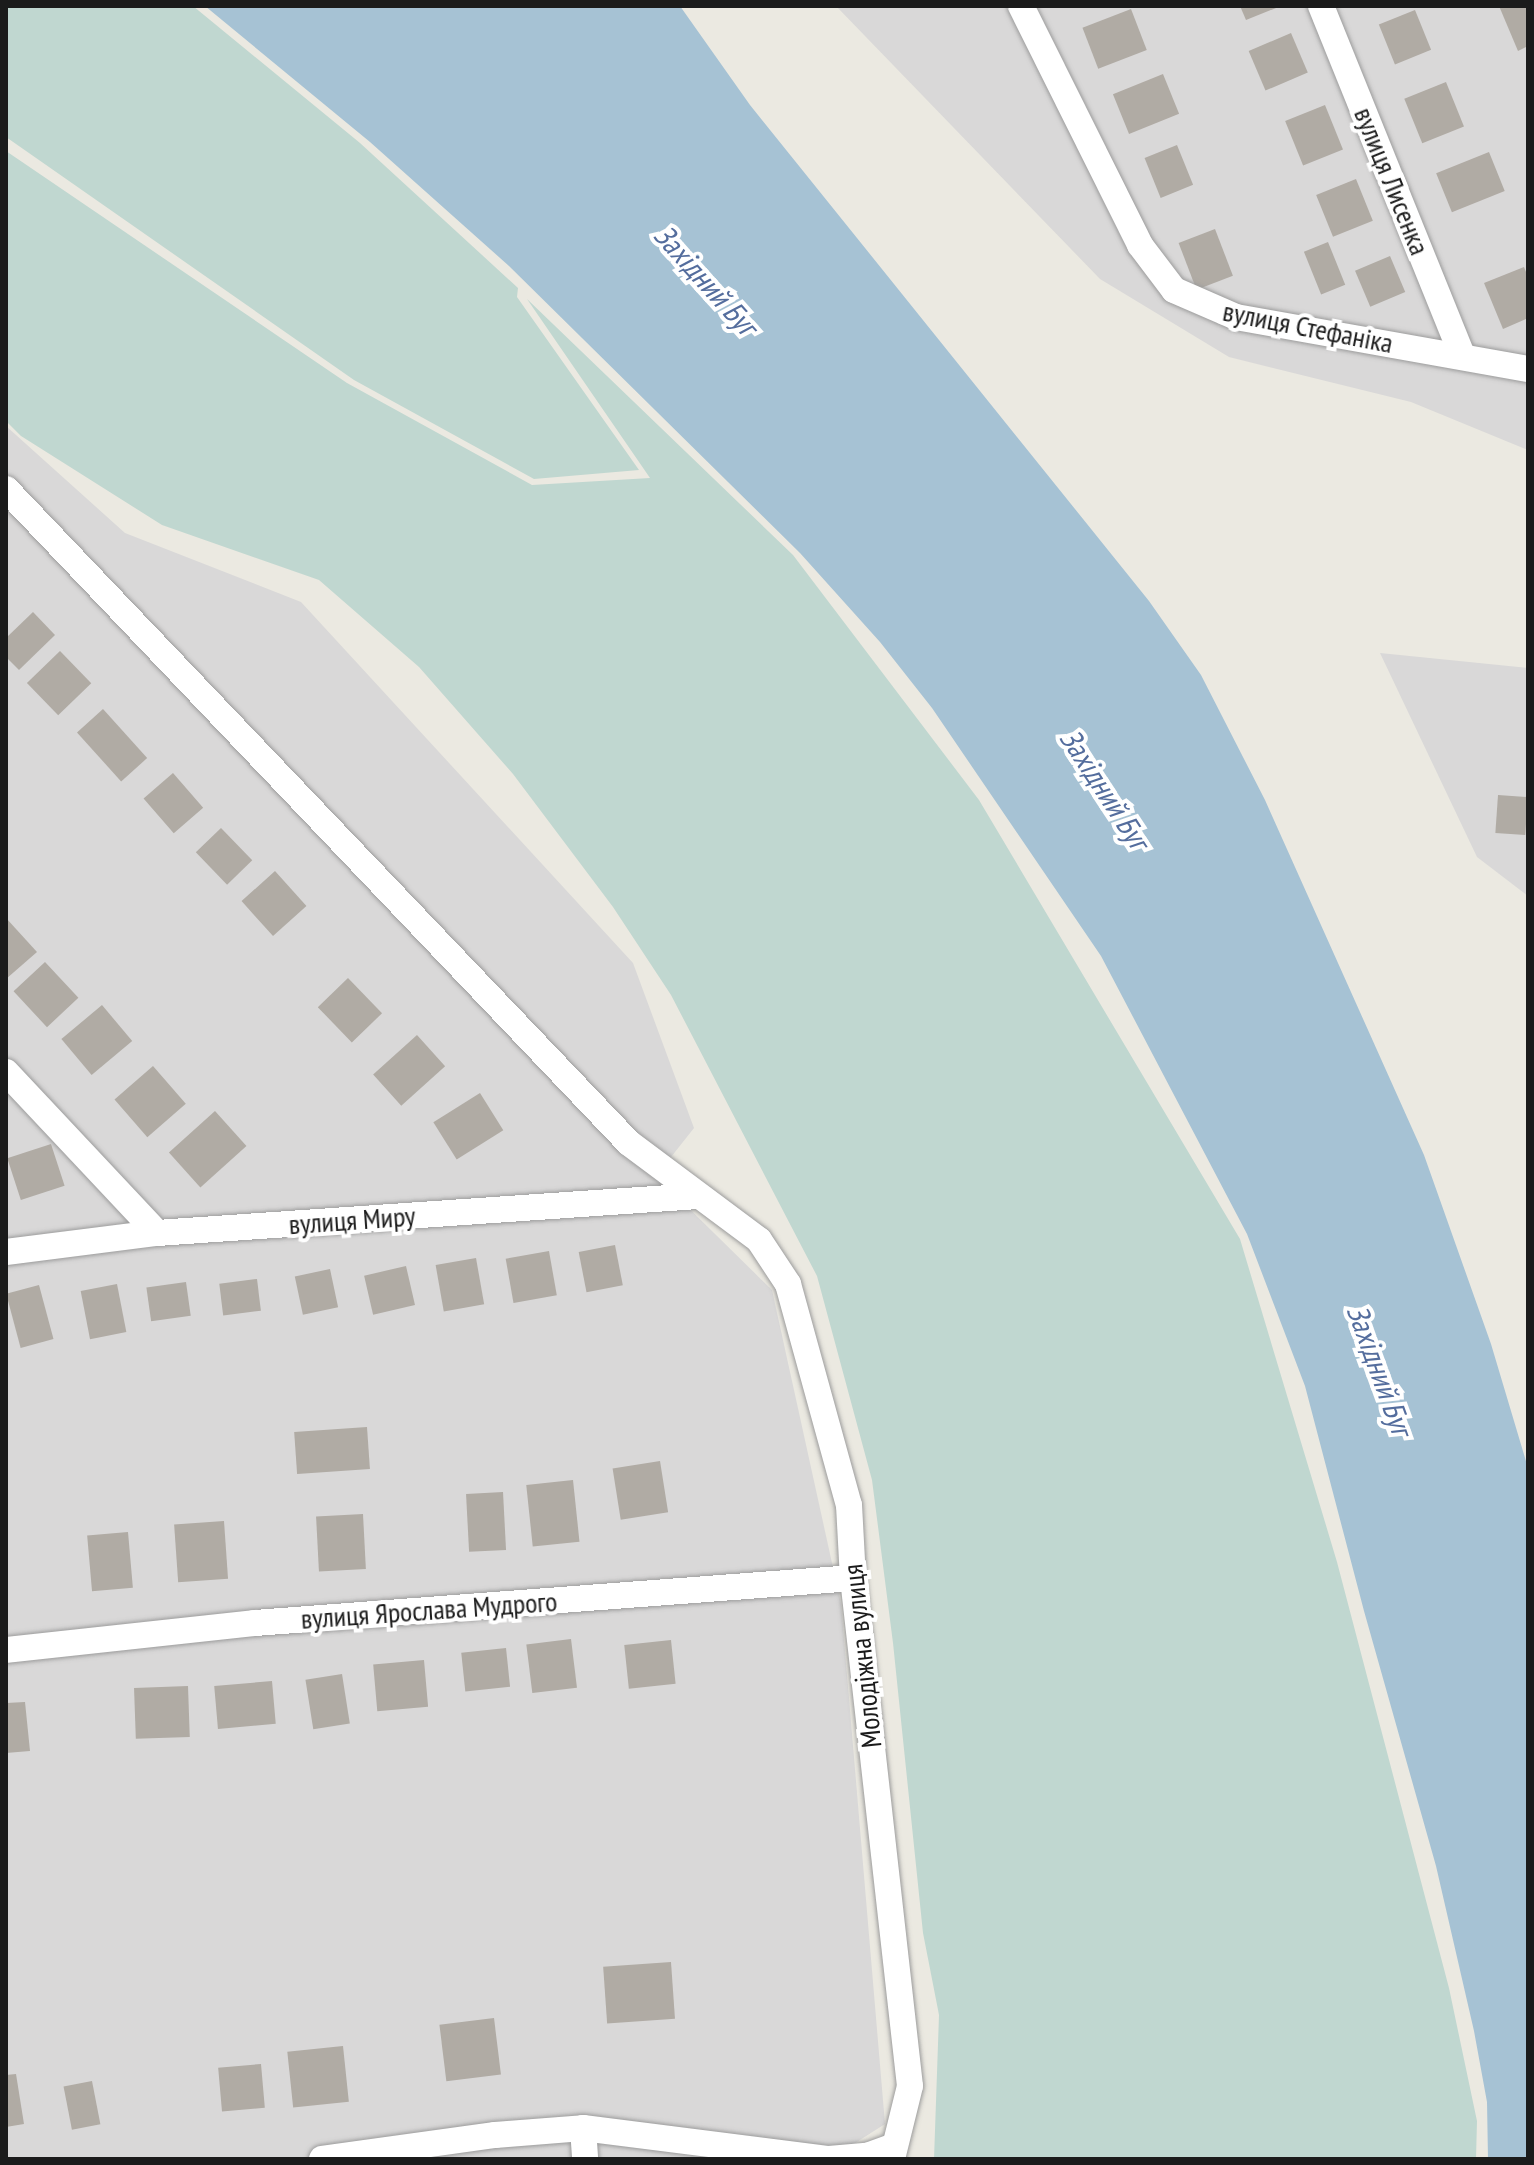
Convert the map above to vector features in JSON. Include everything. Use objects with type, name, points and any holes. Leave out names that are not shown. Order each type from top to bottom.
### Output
[{"type":"street","name":"вулиця Стефаніка","points":[[1021,6],[1140,245],[1174,290],[1236,317],[1528,369]]},
{"type":"street","name":"вулиця Лисенка","points":[[1321,6],[1462,355]]},
{"type":"street","name":"Молодіжна вулиця","points":[[6,489],[629,1143],[759,1240],[788,1284],[849,1505],[853,1578],[910,2086],[904,2119],[892,2153]]},
{"type":"street","points":[[6,1072],[157,1233]]},
{"type":"street","name":"вулиця Миру","points":[[6,1252],[157,1233],[698,1196]]},
{"type":"street","name":"вулиця Ярослава Мудрого","points":[[6,1650],[255,1623],[853,1578]]},
{"type":"street","points":[[583,2128],[585,2159]]},
{"type":"street","points":[[322,2159],[495,2135],[583,2128],[829,2159],[892,2153]]},
{"type":"shaded area","points":[[6,6],[193,6],[360,143],[518,288],[517,297],[639,470],[534,479],[354,380],[6,137]]},
{"type":"shaded area","points":[[836,6],[1528,6],[1528,450],[1411,402],[1229,357],[1100,279]]},
{"type":"shaded area","points":[[6,151],[347,383],[532,485],[650,478],[527,299],[793,555],[979,800],[1240,1239],[1337,1562],[1449,1988],[1477,2121],[1476,2159],[934,2159],[939,2015],[923,1933],[893,1643],[872,1480],[817,1276],[671,995],[613,907],[513,774],[419,667],[319,580],[162,525],[21,436],[6,421]]},
{"type":"shaded area","points":[[6,426],[125,533],[301,602],[633,963],[694,1128],[656,1176],[772,1290],[841,1604],[885,2124],[830,2159],[6,2159]]},
{"type":"shaded area","points":[[1380,653],[1528,668],[1528,896],[1477,857]]},
{"type":"water","name":"Західний Буг","points":[[205,6],[680,6],[750,105],[1149,601],[1201,675],[1265,800],[1424,1155],[1491,1344],[1528,1468],[1528,2159],[1488,2159],[1487,2102],[1436,1866],[1305,1386],[1247,1234],[1101,956],[932,708],[880,642],[800,553],[509,266],[370,142]]},
{"type":"building","points":[[1240,6],[1281,6],[1246,20]]},
{"type":"building","points":[[1499,6],[1528,6],[1528,46],[1518,51]]},
{"type":"building","points":[[1131,9],[1147,50],[1098,69],[1082,28]]},
{"type":"building","points":[[1415,10],[1431,50],[1395,64],[1379,25]]},
{"type":"building","points":[[1291,33],[1308,73],[1265,91],[1249,51]]},
{"type":"building","points":[[1163,74],[1179,114],[1129,134],[1113,94]]},
{"type":"building","points":[[1446,82],[1464,127],[1422,143],[1404,99]]},
{"type":"building","points":[[1325,105],[1343,150],[1303,166],[1285,121]]},
{"type":"building","points":[[1177,145],[1193,185],[1161,198],[1145,158]]},
{"type":"building","points":[[1489,152],[1505,191],[1452,212],[1436,173]]},
{"type":"building","points":[[1356,179],[1373,221],[1333,237],[1316,195]]},
{"type":"building","points":[[1215,229],[1233,276],[1197,290],[1179,243]]},
{"type":"building","points":[[1328,242],[1345,285],[1321,294],[1304,252]]},
{"type":"building","points":[[1390,256],[1405,292],[1370,307],[1355,271]]},
{"type":"building","points":[[1524,267],[1528,277],[1528,318],[1503,329],[1484,283]]},
{"type":"building","points":[[33,612],[55,635],[19,670],[6,657],[6,638]]},
{"type":"building","points":[[60,651],[91,683],[58,715],[27,683]]},
{"type":"building","points":[[103,709],[147,758],[121,781],[77,732]]},
{"type":"building","points":[[173,773],[203,808],[174,833],[144,799]]},
{"type":"building","points":[[1498,795],[1528,797],[1525,835],[1495,833]]},
{"type":"building","points":[[221,828],[252,860],[227,885],[196,852]]},
{"type":"building","points":[[275,871],[306,906],[273,936],[242,901]]},
{"type":"building","points":[[6,918],[37,952],[6,979]]},
{"type":"building","points":[[45,962],[78,998],[47,1027],[14,991]]},
{"type":"building","points":[[348,978],[382,1013],[352,1042],[318,1007]]},
{"type":"building","points":[[102,1005],[132,1041],[92,1075],[61,1039]]},
{"type":"building","points":[[417,1035],[445,1066],[401,1106],[373,1074]]},
{"type":"building","points":[[153,1066],[186,1104],[147,1137],[115,1099]]},
{"type":"building","points":[[480,1093],[503,1130],[457,1159],[433,1122]]},
{"type":"building","points":[[215,1111],[246,1146],[200,1187],[169,1152]]},
{"type":"building","points":[[51,1144],[65,1186],[21,1200],[7,1158]]},
{"type":"building","points":[[615,1245],[623,1285],[587,1292],[579,1252]]},
{"type":"building","points":[[549,1251],[557,1295],[513,1303],[506,1259]]},
{"type":"building","points":[[476,1258],[484,1304],[444,1311],[436,1265]]},
{"type":"building","points":[[406,1266],[415,1305],[373,1315],[364,1276]]},
{"type":"building","points":[[330,1269],[338,1307],[303,1315],[295,1276]]},
{"type":"building","points":[[257,1279],[261,1311],[223,1315],[219,1284]]},
{"type":"building","points":[[186,1282],[191,1316],[151,1321],[146,1288]]},
{"type":"building","points":[[117,1284],[126,1332],[90,1339],[81,1291]]},
{"type":"building","points":[[39,1285],[53,1339],[21,1348],[6,1294]]},
{"type":"building","points":[[367,1427],[370,1469],[297,1474],[294,1432]]},
{"type":"building","points":[[660,1461],[668,1512],[621,1520],[613,1469]]},
{"type":"building","points":[[573,1480],[579,1542],[533,1547],[526,1485]]},
{"type":"building","points":[[503,1492],[506,1550],[469,1552],[466,1494]]},
{"type":"building","points":[[363,1514],[366,1569],[319,1571],[316,1516]]},
{"type":"building","points":[[224,1521],[228,1579],[178,1582],[174,1524]]},
{"type":"building","points":[[128,1532],[133,1588],[92,1591],[87,1536]]},
{"type":"building","points":[[571,1639],[577,1688],[532,1693],[526,1644]]},
{"type":"building","points":[[671,1640],[676,1684],[629,1689],[624,1645]]},
{"type":"building","points":[[506,1648],[510,1687],[465,1691],[461,1653]]},
{"type":"building","points":[[424,1660],[428,1707],[377,1711],[373,1664]]},
{"type":"building","points":[[342,1674],[350,1723],[313,1729],[305,1680]]},
{"type":"building","points":[[272,1681],[276,1724],[218,1729],[214,1686]]},
{"type":"building","points":[[188,1686],[190,1737],[136,1739],[134,1688]]},
{"type":"building","points":[[25,1702],[30,1751],[6,1753],[6,1703]]},
{"type":"building","points":[[671,1962],[675,2019],[607,2024],[603,1967]]},
{"type":"building","points":[[494,2018],[501,2075],[446,2081],[439,2025]]},
{"type":"building","points":[[343,2046],[349,2102],[293,2108],[287,2052]]},
{"type":"building","points":[[261,2064],[265,2108],[222,2112],[218,2068]]},
{"type":"building","points":[[16,2074],[24,2124],[6,2127],[6,2075]]},
{"type":"building","points":[[92,2081],[100,2124],[72,2130],[64,2087]]}]
